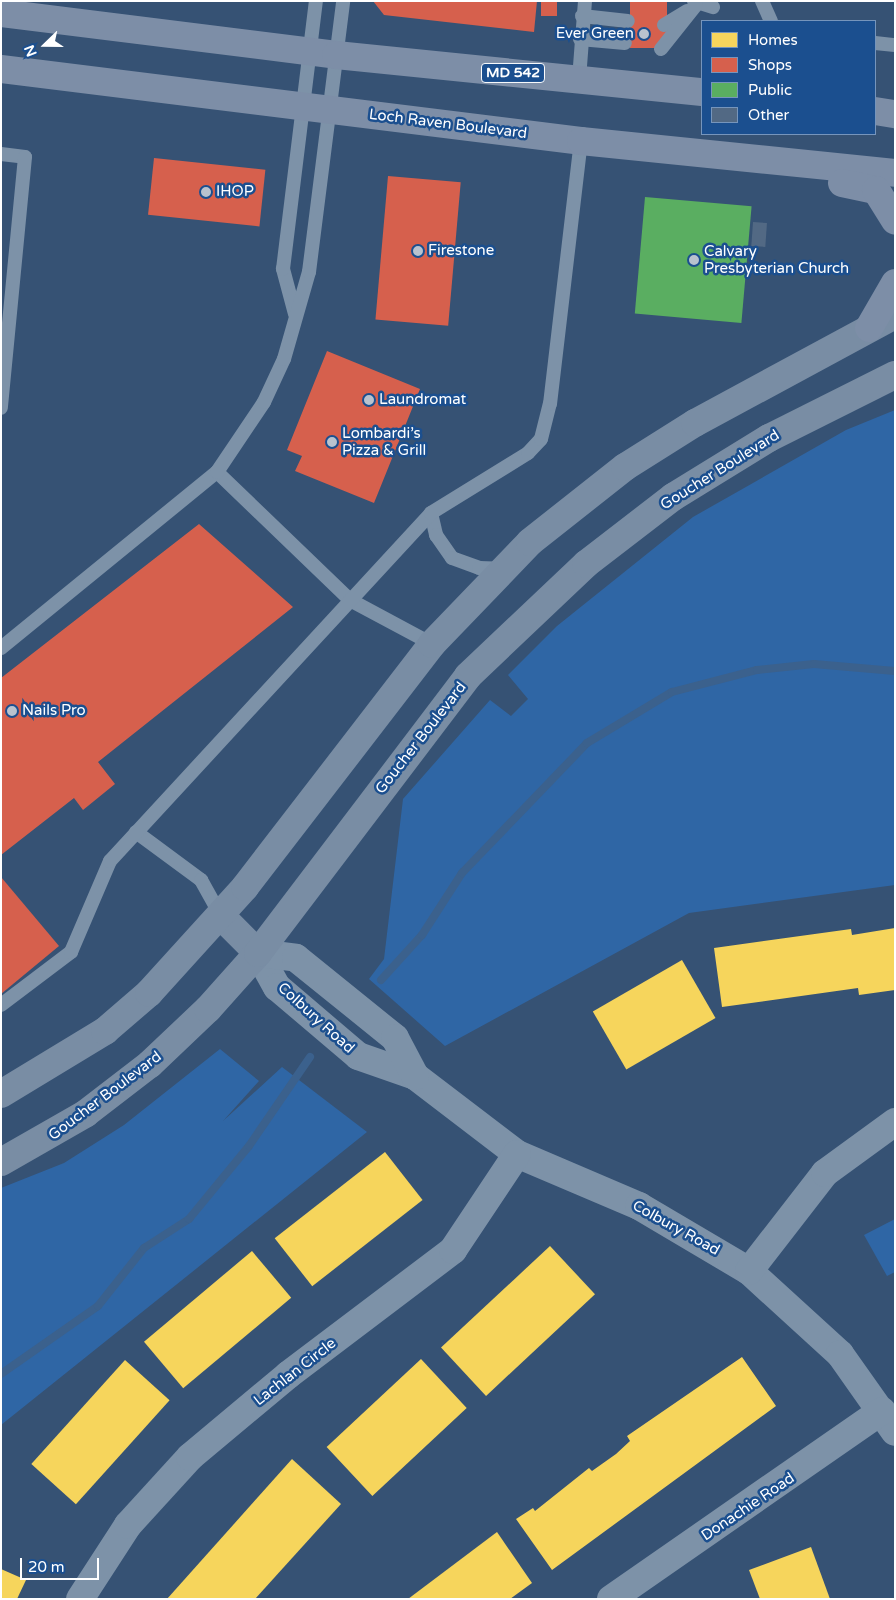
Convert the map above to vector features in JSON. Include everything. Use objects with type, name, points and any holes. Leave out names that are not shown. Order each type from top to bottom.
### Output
[{"type":"main road","name":"MD 542","points":[[1,13],[336,55],[701,92]]},
{"type":"main road","name":"Loch Raven Boulevard","points":[[1,70],[328,108],[581,141],[895,173]]},
{"type":"main road","points":[[876,112],[895,114]]},
{"type":"main road","points":[[709,154],[876,190],[895,221]]},
{"type":"main road","points":[[869,328],[895,283]]},
{"type":"main road","points":[[1,1094],[105,1031],[149,994],[221,916],[432,644],[502,569],[569,509],[625,467],[695,423],[895,315]]},
{"type":"main road","name":"Goucher Boulevard","points":[[1,1162],[53,1136],[150,1064],[258,952],[468,676],[530,614],[673,497],[769,438],[895,375]]},
{"type":"main road","points":[[221,916],[258,952]]},
{"type":"street","name":"Colbury Road","points":[[258,952],[296,958],[396,1038],[415,1076]]},
{"type":"street","name":"Colbury Road","points":[[258,952],[278,987],[349,1049],[415,1076],[517,1154],[639,1206],[749,1271],[840,1354],[888,1422]]},
{"type":"street","points":[[749,1271],[825,1173],[895,1122]]},
{"type":"street","name":"Lachlan Circle","points":[[80,1599],[128,1525],[190,1457],[288,1375],[453,1250],[517,1154]]},
{"type":"street","name":"Donachie Road","points":[[611,1599],[888,1422]]},
{"type":"lane","points":[[295,314],[283,269],[316,1]]},
{"type":"lane","points":[[1,648],[217,472],[264,402],[284,360],[295,314],[309,272],[328,108],[343,1]]},
{"type":"lane","points":[[579,80],[580,39],[585,1]]},
{"type":"lane","points":[[762,1],[771,20]]},
{"type":"lane","points":[[695,2],[713,10]]},
{"type":"lane","points":[[664,25],[695,2]]},
{"type":"lane","points":[[661,49],[695,2]]},
{"type":"lane","points":[[582,16],[628,21]]},
{"type":"lane","points":[[580,39],[625,43]]},
{"type":"lane","points":[[876,43],[895,45]]},
{"type":"lane","points":[[1,1005],[71,952],[110,861],[430,513],[528,453],[546,427],[581,141]]},
{"type":"lane","points":[[1,154],[25,157],[1,408]]},
{"type":"lane","points":[[217,472],[350,600],[432,644]]},
{"type":"lane","points":[[430,513],[436,535],[452,558],[479,568],[502,569]]},
{"type":"lane","points":[[136,832],[201,880],[221,916]]},
{"type":"shaded area","points":[[895,410],[895,885],[689,913],[445,1046],[369,979],[384,959],[403,799],[490,700],[511,716],[528,699],[508,675],[557,626],[693,517],[846,430]]},
{"type":"shaded area","points":[[220,1049],[259,1081],[223,1121],[282,1067],[367,1132],[1,1425],[1,1188],[64,1163],[124,1125]]},
{"type":"shaded area","points":[[895,1219],[895,1272],[887,1276],[864,1235]]},
{"type":"building: Homes","points":[[895,928],[895,990],[859,995],[858,988],[722,1007],[714,948],[851,929],[852,935]]},
{"type":"building: Homes","points":[[682,960],[716,1018],[626,1070],[593,1012]]},
{"type":"building: Homes","points":[[385,1152],[423,1200],[312,1286],[275,1238]]},
{"type":"building: Homes","points":[[550,1246],[595,1294],[486,1396],[441,1348]]},
{"type":"building: Homes","points":[[252,1251],[291,1298],[183,1388],[144,1342]]},
{"type":"building: Homes","points":[[742,1357],[776,1406],[552,1570],[516,1519],[533,1508],[535,1511],[589,1468],[592,1471],[616,1454],[630,1441],[627,1436]]},
{"type":"building: Homes","points":[[421,1359],[467,1408],[372,1496],[327,1447]]},
{"type":"building: Homes","points":[[125,1360],[170,1400],[76,1504],[31,1464]]},
{"type":"building: Homes","points":[[292,1459],[341,1504],[255,1599],[167,1599]]},
{"type":"building: Homes","points":[[497,1532],[532,1583],[510,1599],[408,1599]]},
{"type":"building: Homes","points":[[811,1547],[830,1599],[760,1599],[749,1570]]},
{"type":"building: Homes","points":[[1,1569],[26,1580],[17,1599],[1,1599]]},
{"type":"building: Shops","points":[[373,1],[537,1],[534,32],[384,15]]},
{"type":"building: Shops","points":[[541,1],[557,1],[557,16],[541,16]]},
{"type":"building: Shops","name":"Ever Green","points":[[630,1],[667,1],[667,48],[630,48]]},
{"type":"building: Shops","name":"IHOP","points":[[154,158],[265,170],[259,226],[148,215]]},
{"type":"building: Shops","name":"Firestone","points":[[388,176],[461,182],[448,326],[375,319]]},
{"type":"building: Shops","points":[[327,351],[420,389],[374,503],[295,471],[302,456],[287,450]]},
{"type":"building: Shops","points":[[199,524],[293,607],[98,762],[115,784],[83,810],[74,798],[1,855],[1,678]]},
{"type":"building: Shops","points":[[1,877],[59,946],[1,994]]},
{"type":"building: Public","name":"Calvary Presbyterian Church","points":[[645,197],[752,206],[741,323],[635,314]]},
{"type":"building: Other","points":[[753,222],[767,223],[765,247],[751,246]]},
{"type":"waterway","points":[[381,980],[422,935],[462,873],[587,743],[672,692],[757,670],[814,664],[895,671]]},
{"type":"waterway","points":[[1,1374],[98,1306],[144,1248],[189,1219],[249,1146],[310,1057]]},
{"type":"place","name":"Ever Green","points":[[644,34]]},
{"type":"place","name":"IHOP","points":[[206,192]]},
{"type":"place","name":"Firestone","points":[[418,251]]},
{"type":"place","name":"Calvary Presbyterian Church","points":[[694,260]]},
{"type":"place","name":"Laundromat","points":[[369,400]]},
{"type":"place","name":"Lombardi’s Pizza & Grill","points":[[332,442]]},
{"type":"place","name":"Nails Pro","points":[[12,711]]}]
